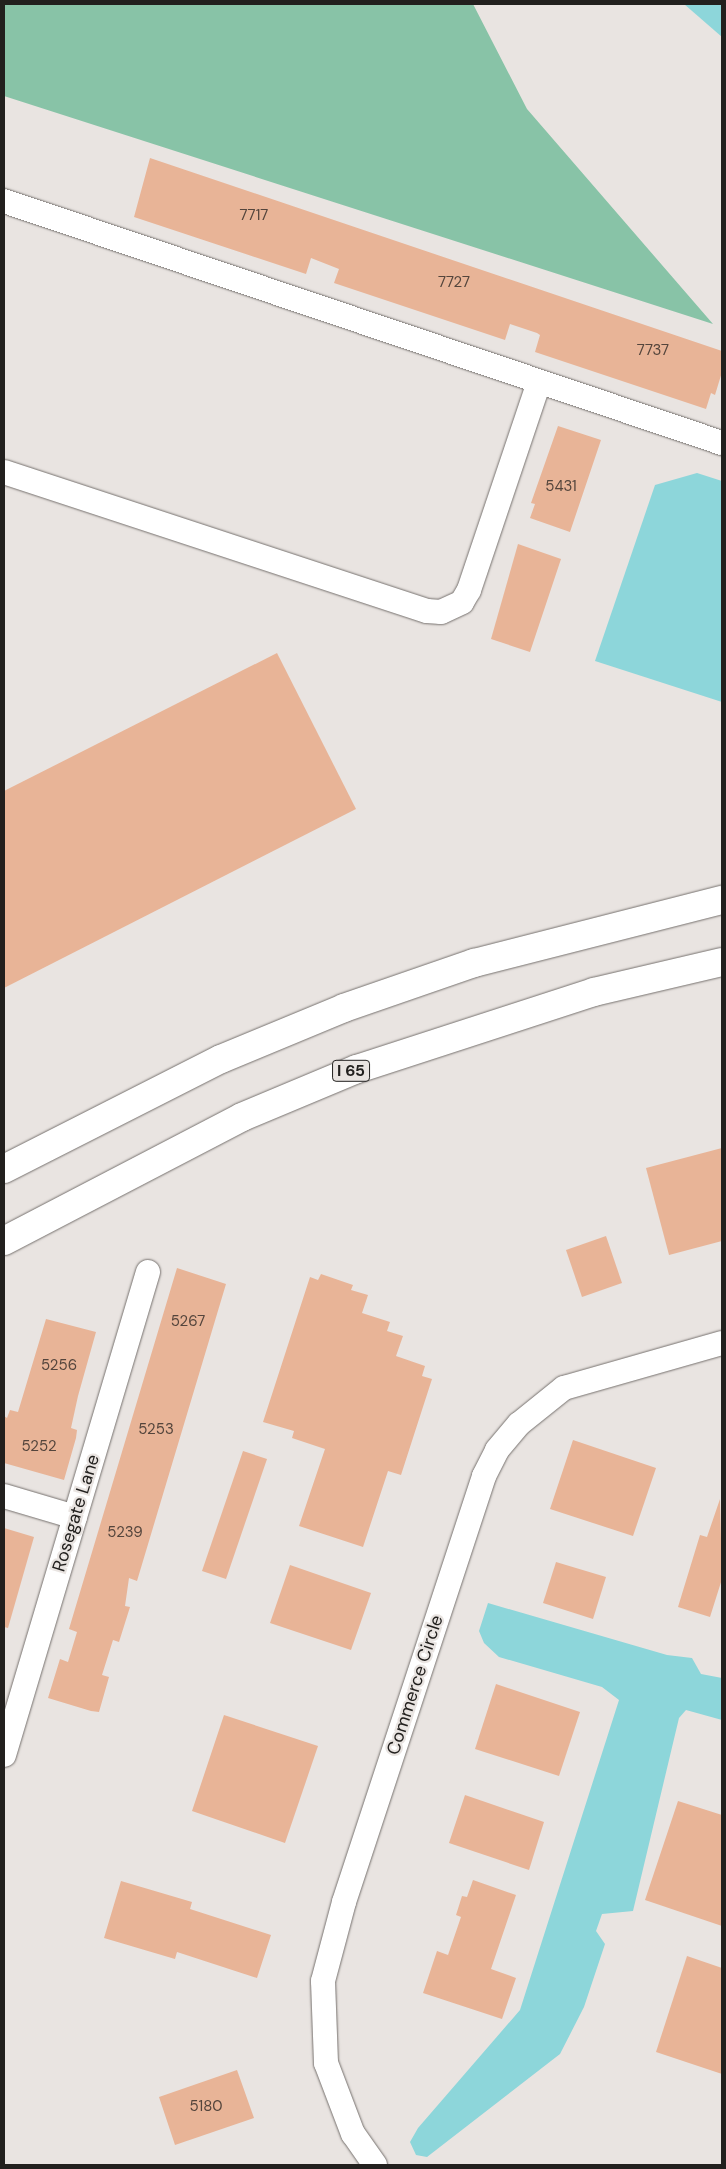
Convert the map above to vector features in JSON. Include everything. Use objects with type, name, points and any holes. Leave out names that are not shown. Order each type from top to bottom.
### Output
[{"type":"highway","points":[[4,1169],[221,1059],[344,1008],[474,963],[722,900]]},
{"type":"highway","name":"I 65","points":[[4,1241],[233,1121],[357,1069],[594,992],[722,962]]},
{"type":"street","points":[[4,201],[722,443]]},
{"type":"street","points":[[4,472],[427,612],[441,612],[462,602],[469,590],[539,382]]},
{"type":"street","name":"Rosegate Lane","points":[[4,1755],[148,1272]]},
{"type":"street","name":"Commerce Circle","points":[[375,2165],[353,2134],[326,2063],[323,1980],[344,1902],[484,1476],[497,1450],[518,1424],[564,1388],[722,1343]]},
{"type":"street","points":[[4,1496],[75,1518]]},
{"type":"green space","points":[[4,4],[473,4],[527,109],[713,324],[4,96]]},
{"type":"water","points":[[684,4],[722,4],[722,37]]},
{"type":"water","points":[[697,473],[722,481],[722,702],[595,661],[655,485]]},
{"type":"water","points":[[488,1603],[667,1655],[692,1658],[701,1674],[722,1678],[722,1720],[686,1710],[679,1718],[633,1911],[602,1914],[596,1931],[605,1944],[584,2007],[560,2054],[427,2157],[416,2155],[410,2142],[418,2128],[520,2010],[619,1700],[602,1687],[499,1657],[484,1643],[479,1631]]},
{"type":"building","points":[[150,158],[722,351],[722,372],[715,395],[711,393],[706,409],[535,352],[540,335],[537,333],[510,324],[505,340],[334,283],[339,269],[311,258],[306,274],[134,217]]},
{"type":"building","points":[[558,426],[601,440],[570,532],[530,518],[535,504],[531,503]]},
{"type":"building","points":[[518,544],[561,559],[530,652],[491,639]]},
{"type":"building","points":[[277,653],[356,809],[4,988],[4,791]]},
{"type":"building","points":[[722,1148],[722,1241],[669,1255],[646,1168]]},
{"type":"building","points":[[606,1236],[622,1283],[582,1297],[566,1250]]},
{"type":"building","points":[[177,1268],[226,1284],[137,1581],[129,1578],[125,1606],[130,1607],[119,1642],[113,1640],[102,1675],[109,1677],[99,1712],[91,1711],[48,1698],[60,1659],[68,1662],[77,1632],[69,1629]]},
{"type":"building","points":[[321,1274],[353,1285],[351,1290],[368,1295],[362,1313],[390,1322],[387,1331],[403,1336],[396,1356],[425,1366],[422,1376],[432,1379],[401,1475],[388,1471],[363,1547],[299,1526],[325,1449],[292,1438],[294,1431],[263,1422],[310,1277],[318,1280]]},
{"type":"building","points":[[46,1319],[96,1332],[71,1428],[77,1430],[76,1438],[64,1480],[4,1463],[4,1416],[7,1418],[10,1410],[18,1412]]},
{"type":"building","points":[[573,1440],[656,1468],[633,1536],[550,1509]]},
{"type":"building","points":[[243,1451],[267,1459],[226,1579],[202,1571]]},
{"type":"building","points":[[720,1499],[722,1579],[710,1617],[678,1607],[700,1535],[707,1537]]},
{"type":"building","points":[[4,1528],[34,1537],[8,1628],[4,1627]]},
{"type":"building","points":[[556,1562],[606,1577],[593,1619],[543,1603]]},
{"type":"building","points":[[290,1565],[371,1593],[351,1650],[270,1623]]},
{"type":"building","points":[[496,1684],[580,1712],[559,1776],[475,1749]]},
{"type":"building","points":[[224,1715],[318,1746],[285,1843],[192,1811]]},
{"type":"building","points":[[465,1795],[544,1822],[529,1870],[449,1843]]},
{"type":"building","points":[[678,1801],[722,1815],[722,1926],[645,1900]]},
{"type":"building","points":[[473,1880],[516,1895],[491,1969],[516,1978],[502,2019],[423,1993],[437,1951],[448,1955],[461,1917],[456,1915],[462,1896],[467,1897]]},
{"type":"building","points":[[121,1881],[192,1902],[190,1909],[271,1935],[257,1978],[177,1952],[175,1959],[104,1938]]},
{"type":"building","points":[[687,1956],[722,1968],[722,2074],[656,2052]]},
{"type":"building","points":[[237,2070],[254,2118],[175,2145],[159,2097]]}]
